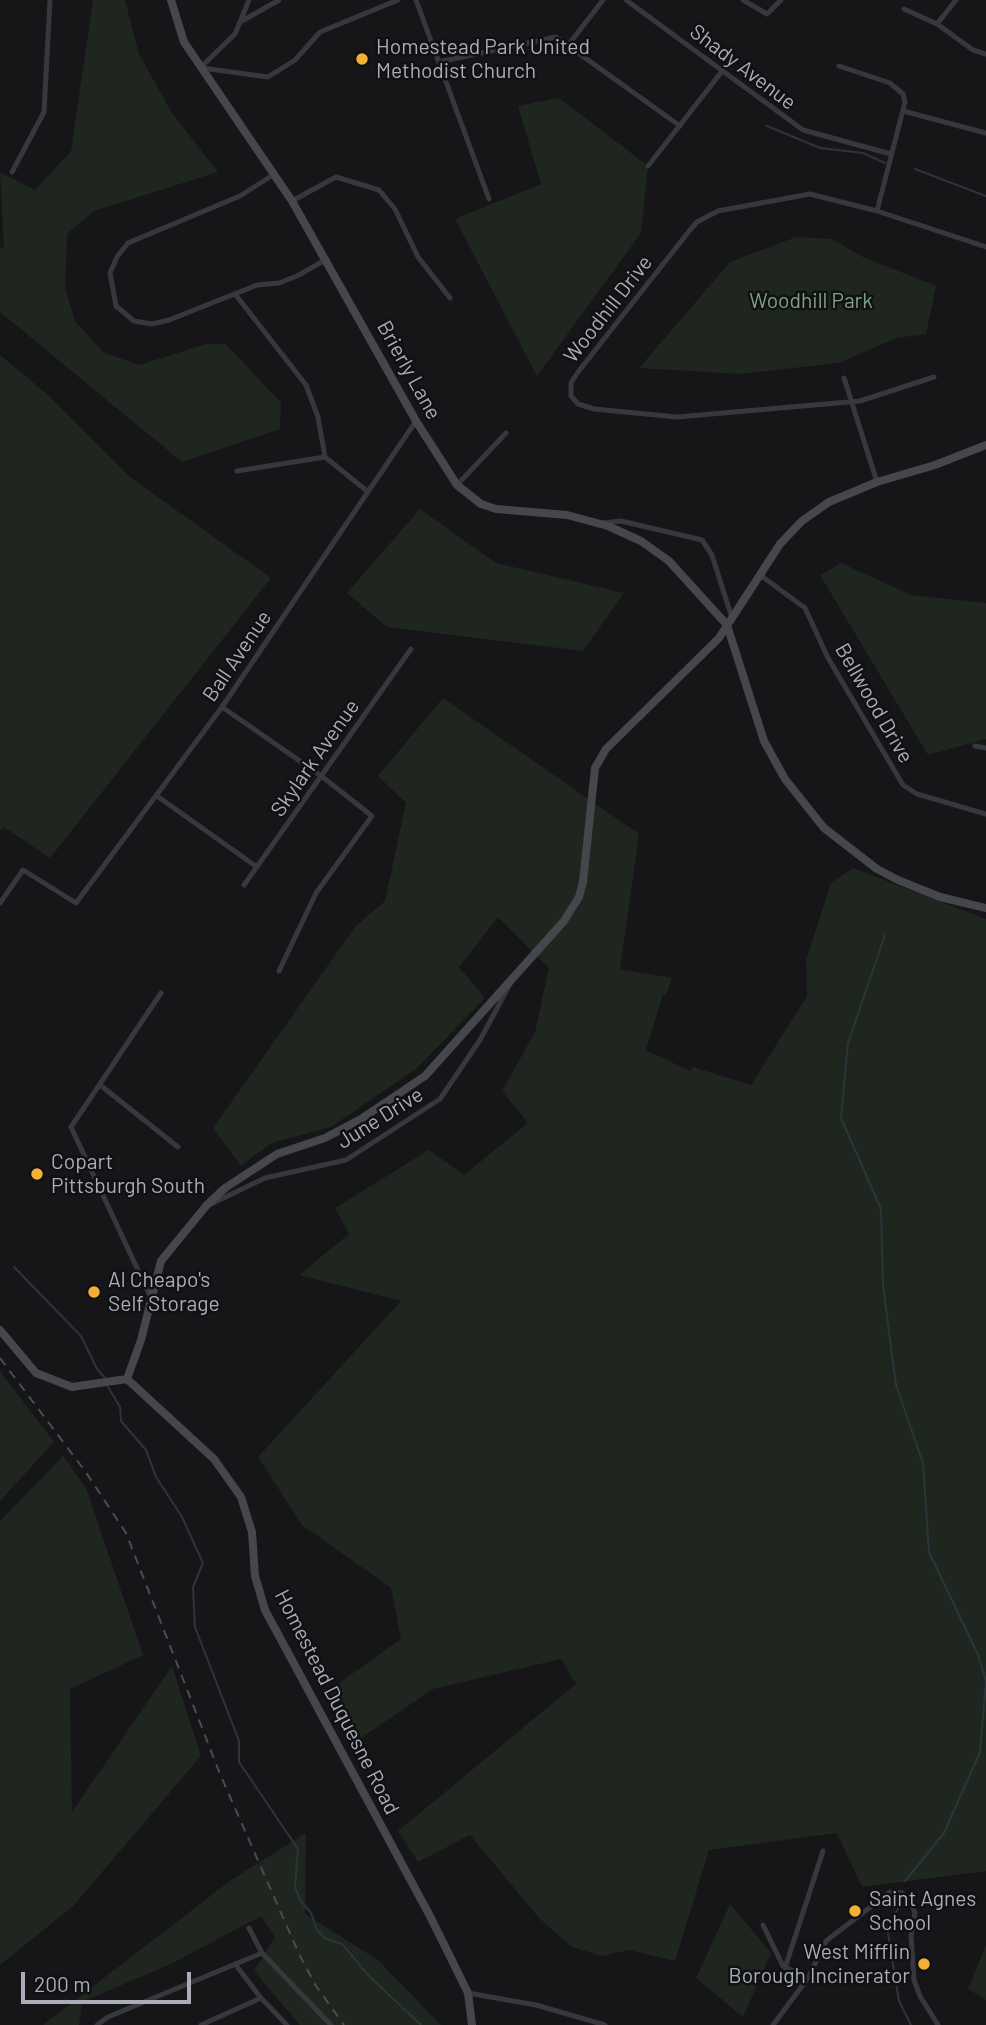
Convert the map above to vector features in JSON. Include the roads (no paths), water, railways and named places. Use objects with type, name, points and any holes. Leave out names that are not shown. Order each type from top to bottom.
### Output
[{"type":"street","points":[[12,172],[44,112],[50,0]]},
{"type":"street","name":"Brierly Lane","points":[[171,0],[177,27],[200,68],[292,201],[416,421],[457,485],[481,504],[496,509],[566,515],[600,524],[641,541],[670,562],[730,622]]},
{"type":"street","points":[[200,68],[235,34],[249,0]]},
{"type":"street","points":[[242,21],[279,0]]},
{"type":"street","points":[[200,68],[268,77],[295,60],[320,32],[398,0]]},
{"type":"street","points":[[416,0],[489,199]]},
{"type":"street","points":[[569,44],[603,0]]},
{"type":"street","name":"Shady Avenue","points":[[625,0],[723,70],[783,118],[803,130],[891,154]]},
{"type":"street","points":[[743,0],[767,14],[781,0]]},
{"type":"street","points":[[937,24],[956,0]]},
{"type":"street","points":[[904,9],[937,24],[973,50],[986,54]]},
{"type":"street","points":[[439,62],[556,37],[680,126]]},
{"type":"street","points":[[839,66],[898,87],[905,102],[877,211]]},
{"type":"street","points":[[648,166],[723,70]]},
{"type":"street","points":[[903,111],[986,133]]},
{"type":"street","points":[[273,175],[240,196],[128,243],[110,273],[117,306],[134,321],[143,323],[169,320],[257,285],[279,283],[327,259]]},
{"type":"street","points":[[292,201],[336,177],[379,190],[395,209],[418,257],[450,298]]},
{"type":"street","name":"Woodhill Drive","points":[[934,377],[852,402],[677,417],[585,407],[571,396],[571,383],[697,222],[709,215],[799,194],[877,211],[986,247]]},
{"type":"street","points":[[235,294],[306,384],[318,417],[325,457],[367,491]]},
{"type":"street","points":[[844,378],[877,482]]},
{"type":"street","name":"Ball Avenue","points":[[0,903],[23,870],[76,903],[222,707],[416,421]]},
{"type":"street","points":[[457,485],[506,433]]},
{"type":"street","points":[[0,1330],[36,1373],[72,1387],[127,1379],[161,1261],[206,1206],[225,1188],[277,1154],[325,1138],[361,1119],[425,1076],[564,921],[579,897],[595,768],[606,749],[715,642],[779,544],[802,521],[829,502],[877,482],[935,465],[986,445]]},
{"type":"street","points":[[237,471],[325,457]]},
{"type":"street","points":[[600,524],[621,521],[702,540],[712,555],[765,741],[785,779],[824,828],[877,869],[940,897],[986,908]]},
{"type":"street","name":"Bellwood Drive","points":[[760,575],[805,608],[828,658],[903,785],[917,794],[986,814]]},
{"type":"street","name":"Skylark Avenue","points":[[244,885],[411,649]]},
{"type":"street","points":[[222,707],[320,775],[372,816],[316,893],[279,971]]},
{"type":"street","points":[[975,746],[986,748]]},
{"type":"street","points":[[157,796],[257,867]]},
{"type":"street","name":"June Drive","points":[[206,1206],[265,1178],[346,1160],[439,1099],[480,1040],[512,982]]},
{"type":"street","points":[[151,1298],[71,1127],[161,993]]},
{"type":"street","points":[[100,1084],[178,1147]]},
{"type":"street","name":"Homestead Duquesne Road","points":[[127,1379],[214,1460],[241,1497],[252,1532],[255,1576],[265,1610],[468,1993],[472,2025]]},
{"type":"street","points":[[785,1968],[823,1851]]},
{"type":"street","points":[[773,2025],[808,1978],[826,1941],[884,1894],[902,1893],[915,1913],[911,1936],[914,1980],[920,1996],[938,2025]]},
{"type":"street","points":[[763,1925],[785,1968],[808,1978]]},
{"type":"street","points":[[249,1928],[262,1953],[272,1965],[331,2025]]},
{"type":"street","points":[[97,2025],[108,2017],[262,1953]]},
{"type":"street","points":[[235,1964],[261,1998],[287,2025]]},
{"type":"street","points":[[468,1993],[536,2005],[605,2025]]},
{"type":"street","points":[[201,2025],[261,1998]]},
{"type":"waterway","points":[[767,126],[820,148],[863,153],[885,163]]},
{"type":"waterway","points":[[915,169],[986,196]]},
{"type":"waterway","points":[[885,935],[848,1043],[841,1118],[881,1209],[883,1286],[896,1385],[923,1463],[929,1552],[978,1655],[986,1681]]},
{"type":"waterway","points":[[14,1267],[81,1336],[97,1369],[106,1379]]},
{"type":"waterway","points":[[108,1387],[120,1407],[121,1421],[146,1450],[156,1477],[182,1517],[203,1563],[193,1587],[195,1627],[239,1741],[239,1762],[298,1849],[295,1887],[300,1900],[311,1913],[317,1930],[325,1938],[342,1944],[369,1976],[421,2025]]},
{"type":"waterway","points":[[905,1881],[944,1833],[980,1752],[986,1682]]},
{"type":"waterway","points":[[899,1907],[887,1927],[899,2001],[911,2025]]},
{"type":"railway","points":[[0,1358],[85,1471],[126,1533],[220,1774],[300,1956],[316,1986],[344,2025]]},
{"type":"place","name":"Homestead Park United Methodist Church","points":[[362,59]]},
{"type":"place","name":"Copart Pittsburgh South","points":[[37,1174]]},
{"type":"place","name":"Al Cheapo's Self Storage","points":[[94,1292]]},
{"type":"place","name":"Saint Agnes School","points":[[855,1911]]},
{"type":"place","name":"West Mifflin Borough Incinerator","points":[[924,1964]]},
{"type":"park label","name":"Woodhill Park","points":[[811,301]]}]
